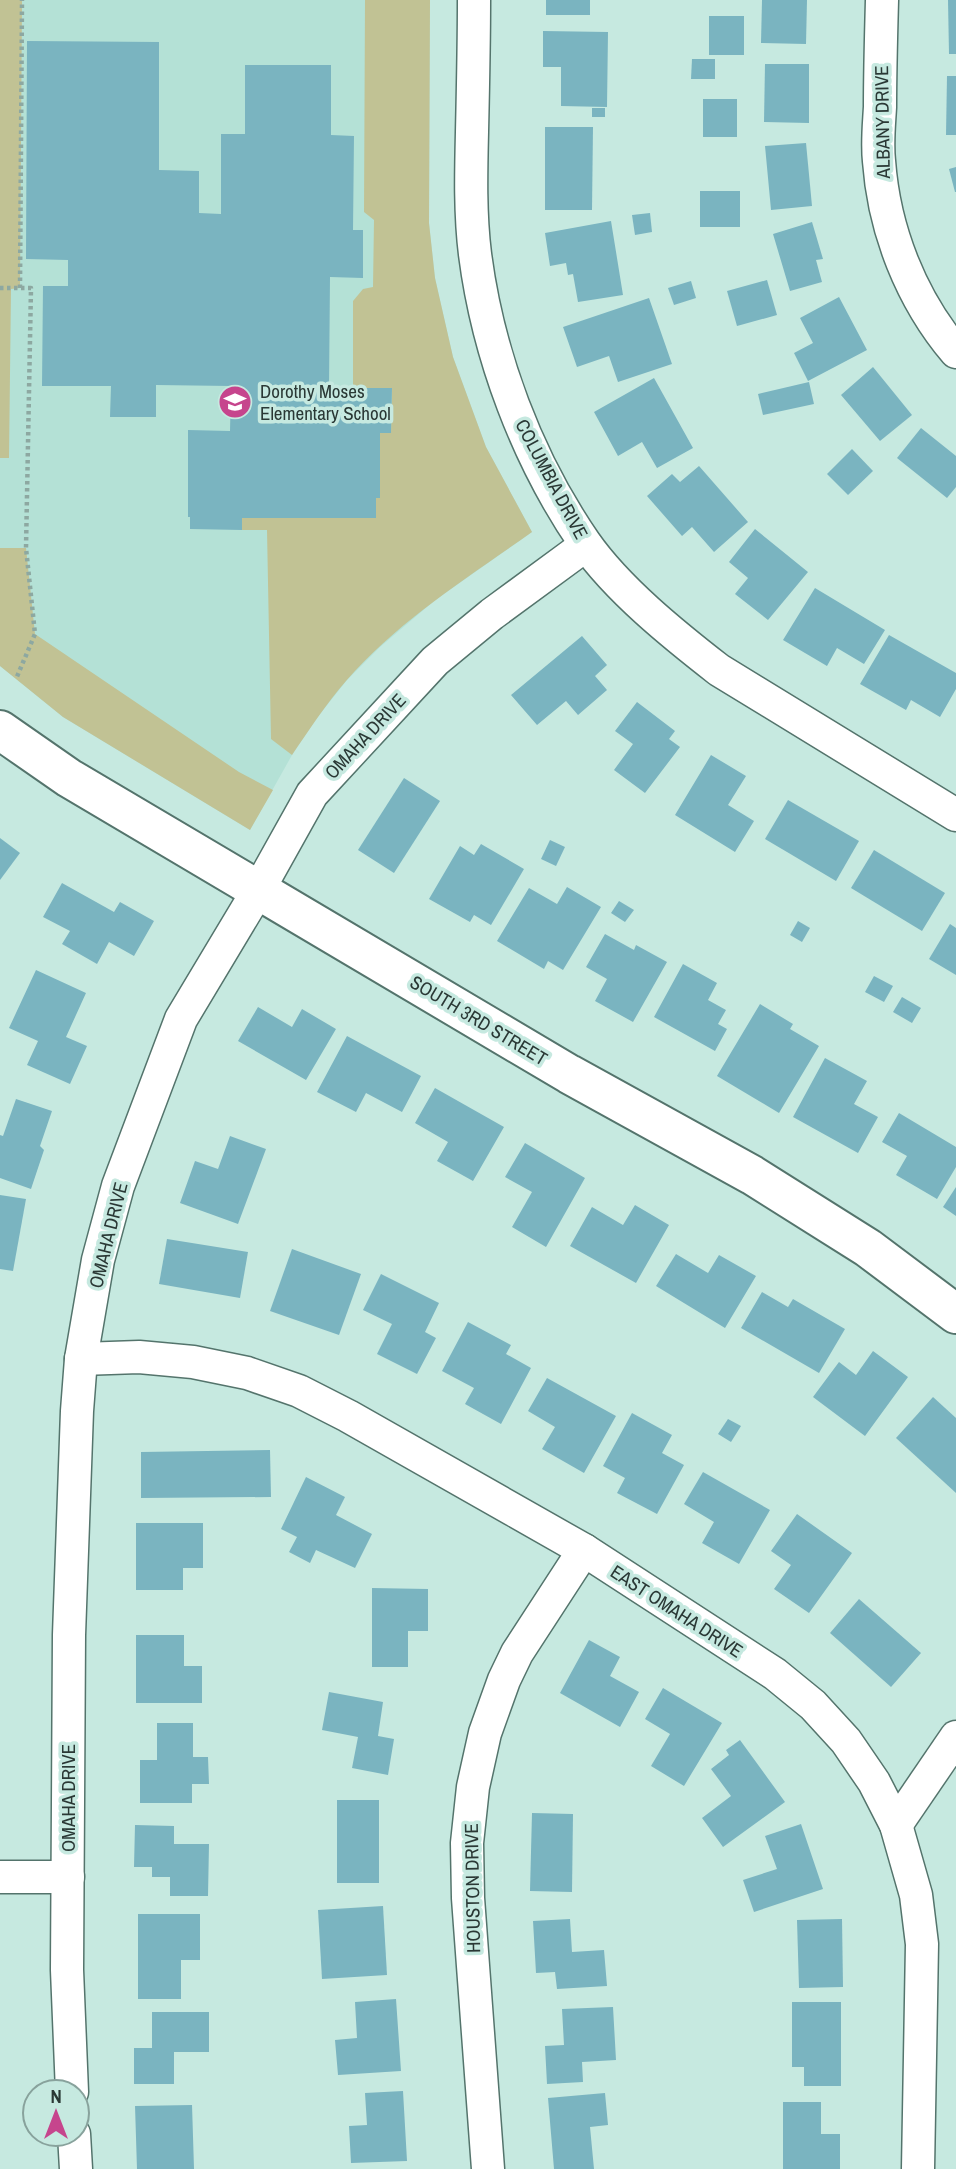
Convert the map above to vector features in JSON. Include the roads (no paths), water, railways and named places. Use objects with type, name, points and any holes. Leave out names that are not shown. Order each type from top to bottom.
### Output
[{"type":"street","name":"COLUMBIA DRIVE","points":[[474,0],[471,193],[475,253],[486,311],[499,364],[517,415],[538,461],[586,545],[650,613],[719,670],[956,815]]},
{"type":"street","name":"ALBANY DRIVE","points":[[882,0],[878,160],[885,208],[898,253],[918,297],[956,352]]},
{"type":"street","name":"OMAHA DRIVE","points":[[71,2078],[67,1970],[69,1635],[77,1410],[81,1359],[98,1260],[118,1186],[181,1018],[259,889],[312,794],[426,670],[492,614],[586,545]]},
{"type":"street","name":"SOUTH 3RD STREET","points":[[0,730],[69,778],[569,1074],[752,1175],[867,1248],[956,1314]]},
{"type":"street","name":"EAST OMAHA DRIVE","points":[[81,1359],[139,1357],[193,1362],[247,1373],[299,1391],[584,1550],[775,1674],[813,1706],[853,1751],[874,1782],[896,1825],[916,1895],[922,1944],[918,2169]]},
{"type":"street","name":"HOUSTON DRIVE","points":[[488,2169],[468,1898],[467,1843],[473,1787],[485,1733],[504,1680],[517,1653],[584,1550]]},
{"type":"street","points":[[896,1825],[956,1737]]},
{"type":"street","points":[[0,1877],[68,1877]]},
{"type":"street","points":[[75,2148],[76,2169]]},
{"type":"place","name":"Dorothy Moses Elementary School","points":[[235,402]]}]
